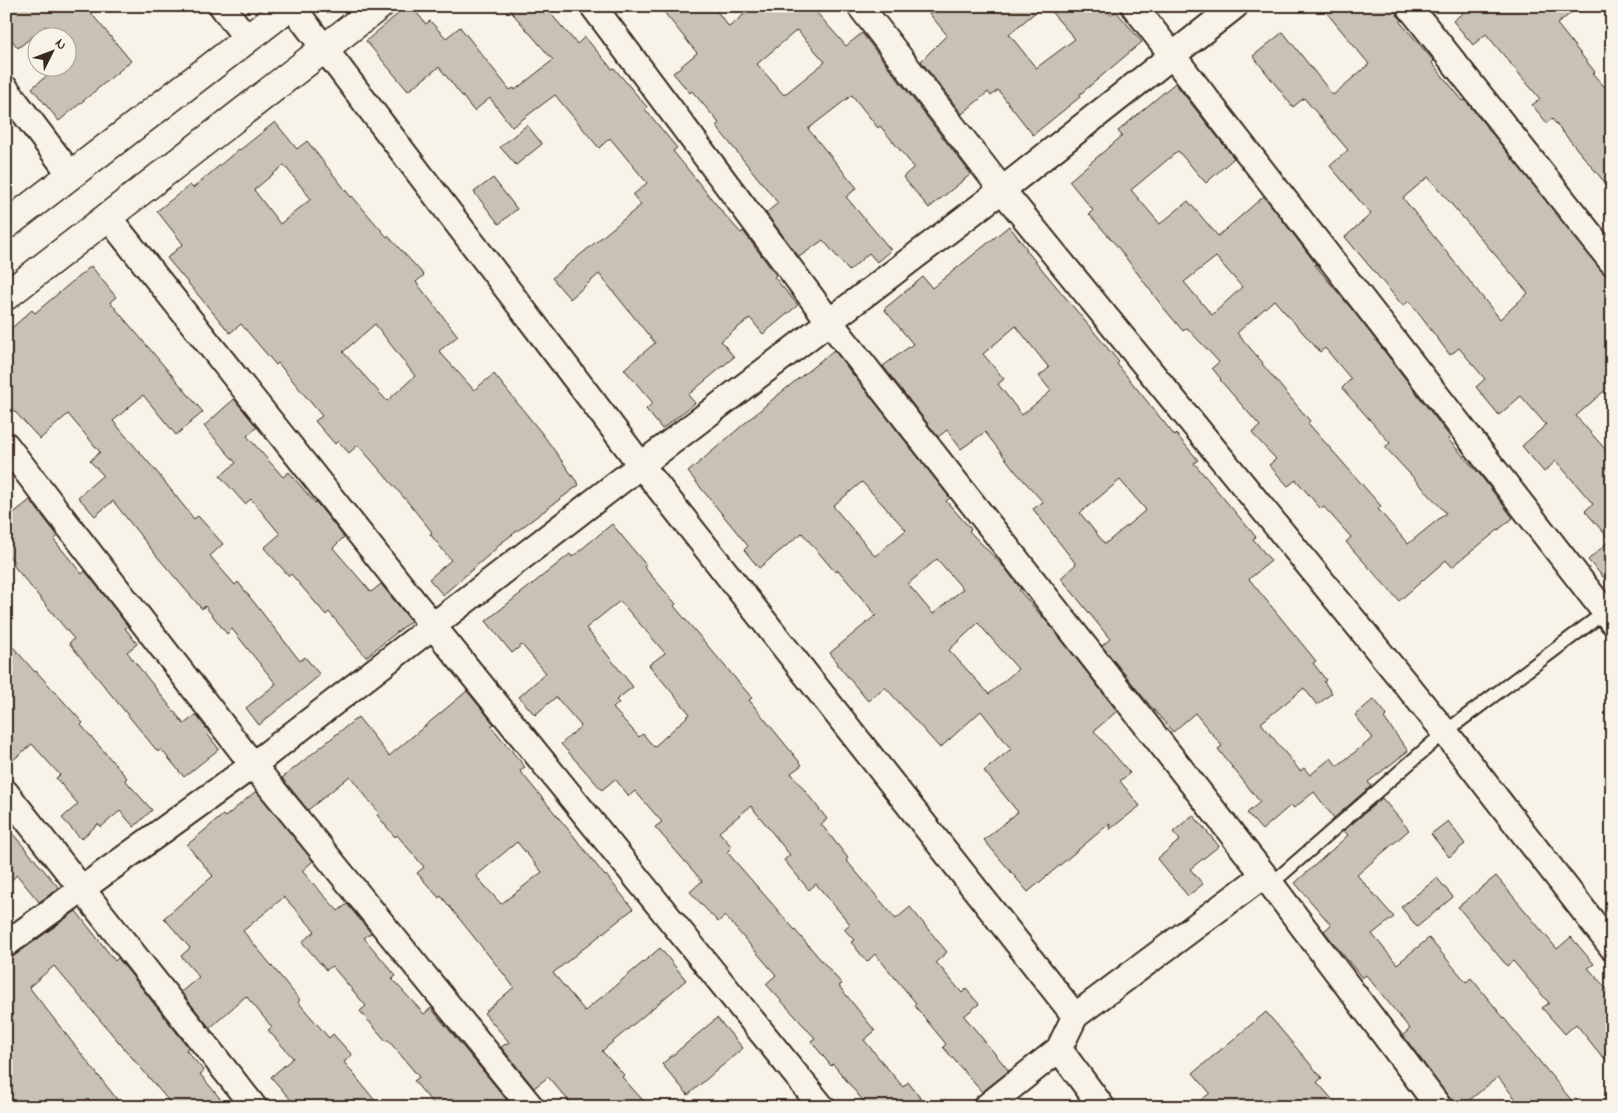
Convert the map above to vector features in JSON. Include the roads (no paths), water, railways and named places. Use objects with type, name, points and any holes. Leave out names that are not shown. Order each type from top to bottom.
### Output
[{"type":"main road","points":[[6,225],[291,6]]},
{"type":"main road","points":[[6,296],[379,6]]},
{"type":"street","points":[[222,6],[247,39]]},
{"type":"street","points":[[291,6],[641,465],[1074,1016]]},
{"type":"street","points":[[593,6],[829,321],[1267,879],[1439,1107]]},
{"type":"street","points":[[860,6],[1002,190],[1445,732],[1612,947]]},
{"type":"street","points":[[1134,6],[1608,617]]},
{"type":"street","points":[[6,944],[253,765],[641,465],[1002,190],[1235,6]]},
{"type":"street","points":[[1409,6],[1612,262]]},
{"type":"street","points":[[6,90],[71,175]]},
{"type":"street","points":[[108,217],[433,626],[822,1107]]},
{"type":"street","points":[[6,445],[253,765],[531,1107]]},
{"type":"street","points":[[6,793],[254,1107]]},
{"type":"street","points":[[986,1107],[1059,1050],[1074,1016],[1267,879]]},
{"type":"street","points":[[1059,1050],[1102,1107]]},
{"type":"lane","points":[[1267,879],[1445,732],[1608,617]]}]
